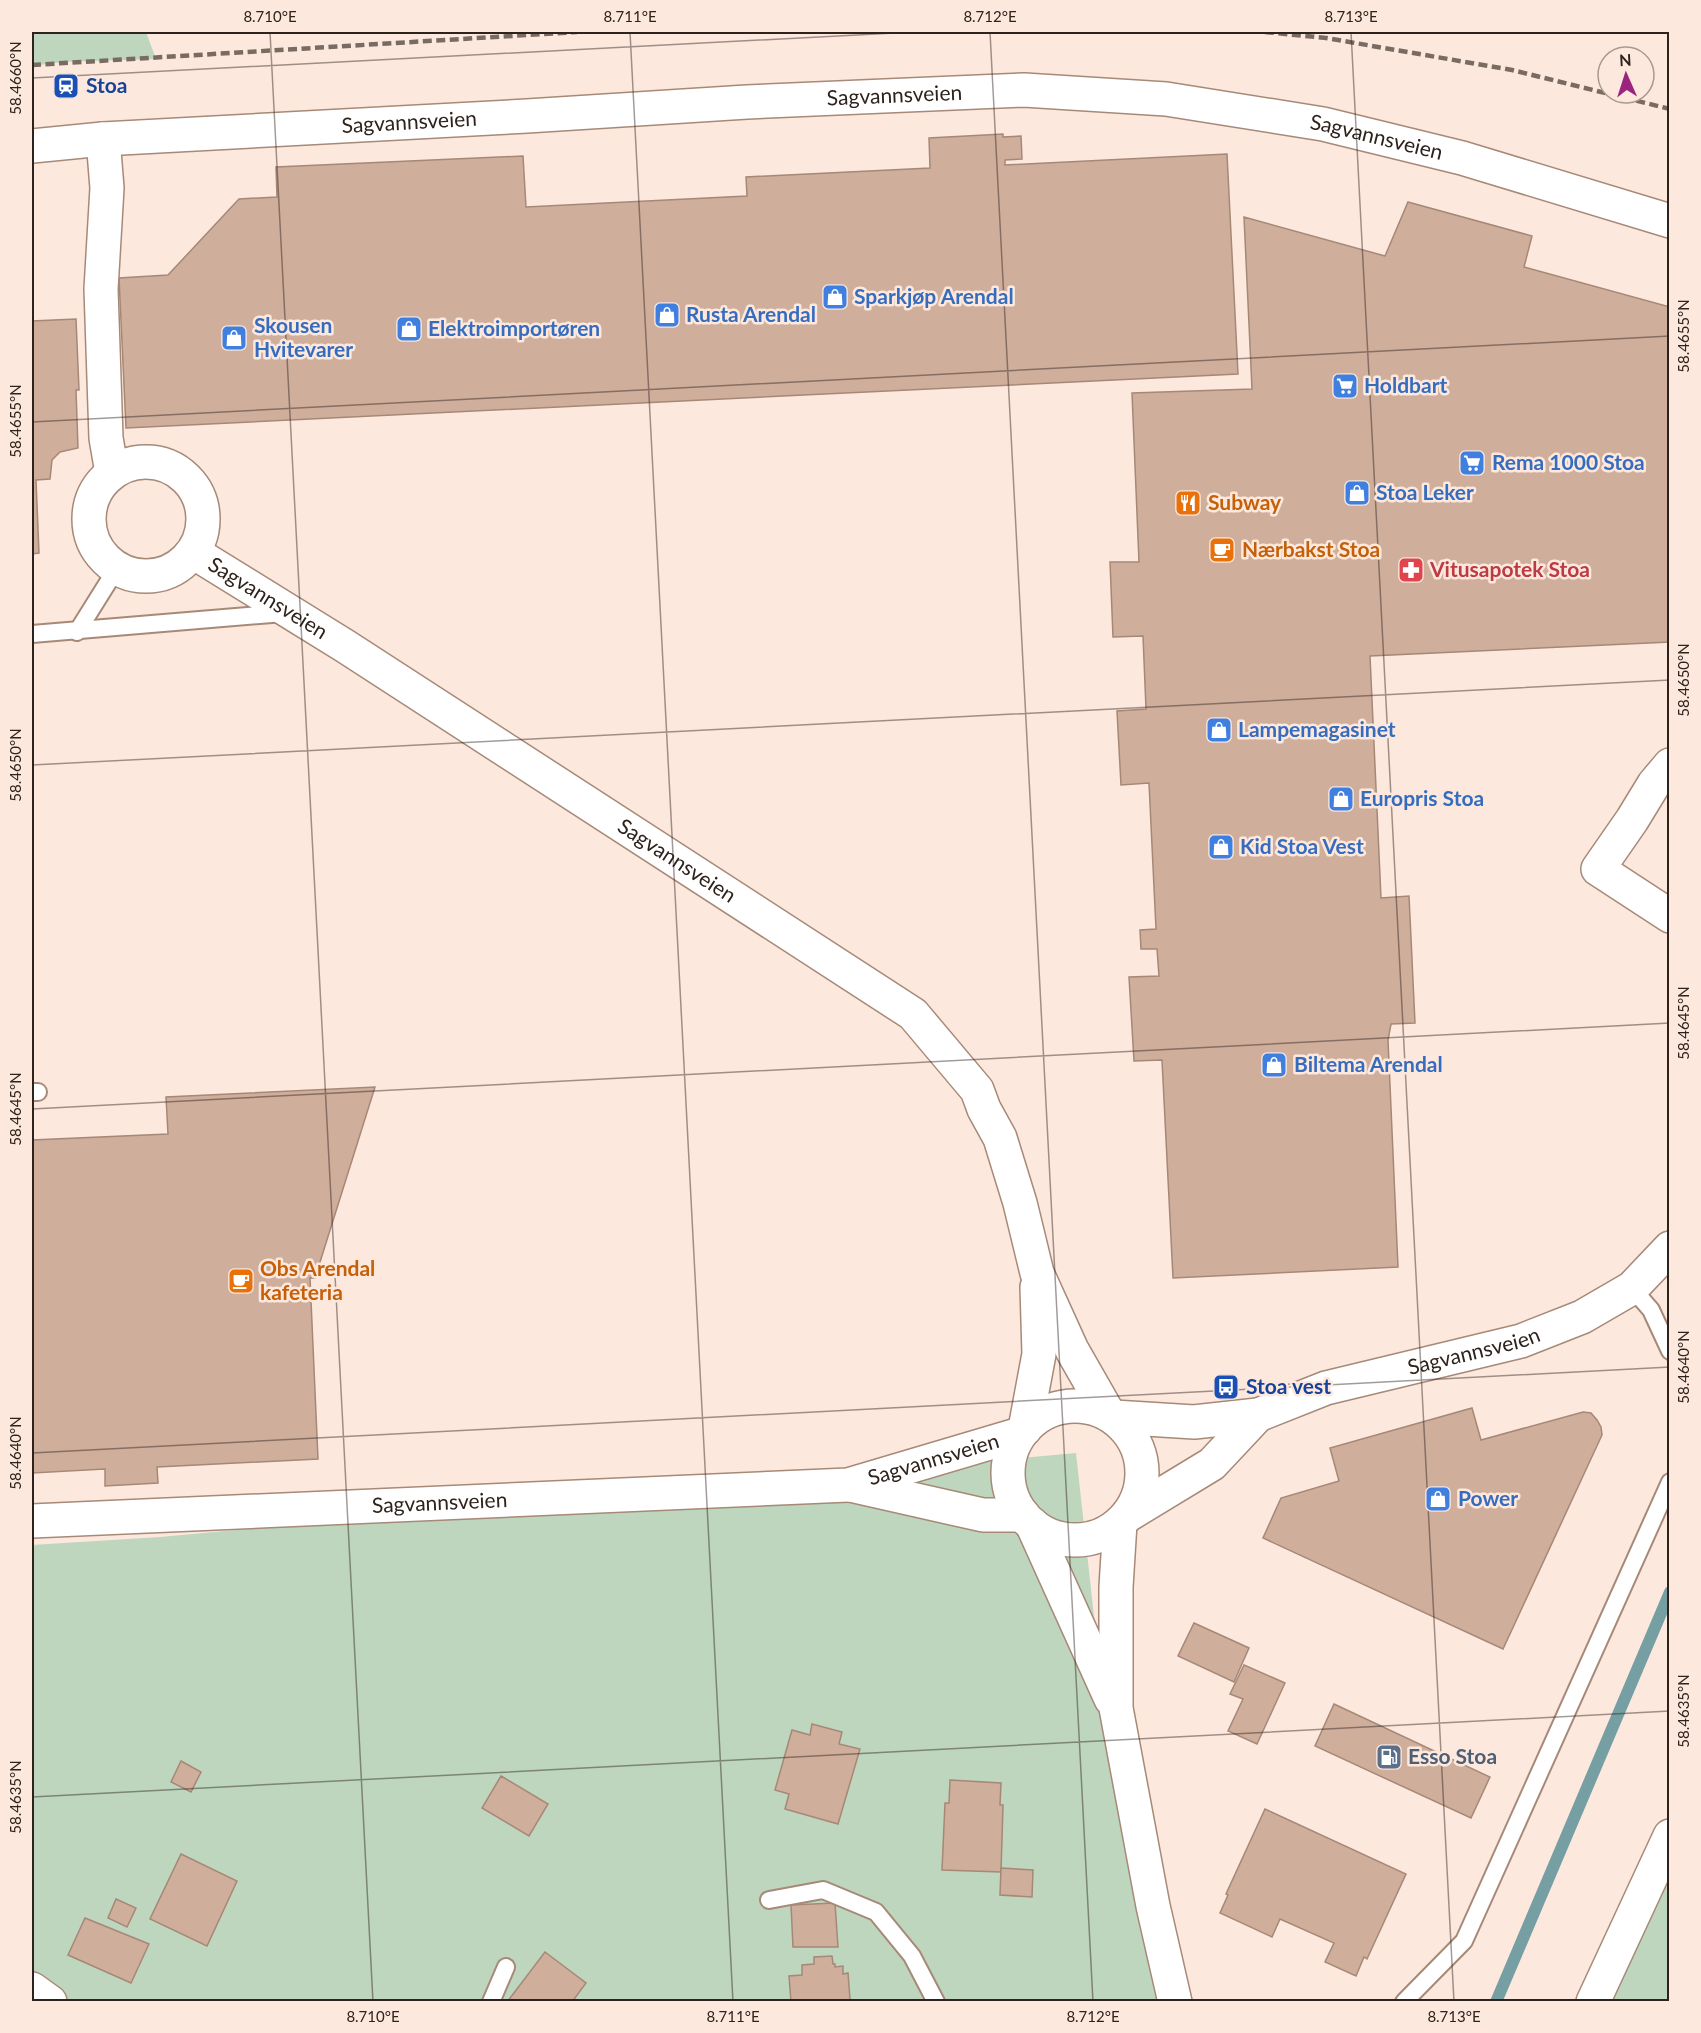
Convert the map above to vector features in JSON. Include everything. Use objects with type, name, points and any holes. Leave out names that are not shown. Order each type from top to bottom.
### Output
[{"type":"street","name":"Sagvannsveien","points":[[32,146],[103,139],[747,102],[1024,90],[1166,99],[1323,124],[1462,158],[1670,221]]},
{"type":"street","points":[[103,139],[107,188],[101,289],[106,438],[112,473]]},
{"type":"street","points":[[146,462],[164,464],[180,472],[192,485],[200,501],[204,518],[201,537],[193,552],[181,564],[166,573],[150,576],[133,574],[117,568],[103,556],[93,540],[89,522],[91,503],[99,486],[112,473],[128,465],[146,462]]},
{"type":"street","name":"Sagvannsveien","points":[[32,1521],[848,1485],[1022,1431],[1039,1354],[1036,1273],[1020,1203],[1000,1138],[984,1109],[977,1090],[913,1014],[193,552]]},
{"type":"street","points":[[1670,765],[1654,784],[1598,869],[1670,916]]},
{"type":"street","name":"Sagvannsveien","points":[[1036,1273],[1072,1350],[1111,1415],[1194,1422],[1258,1415],[1326,1388],[1521,1341],[1582,1317],[1632,1288],[1670,1248]]},
{"type":"street","points":[[1027,1520],[1048,1535],[1066,1540],[1085,1539],[1104,1534],[1124,1519],[1139,1496],[1143,1474],[1140,1452],[1130,1433],[1111,1415],[1086,1406],[1063,1406],[1042,1414],[1022,1431],[1011,1453],[1008,1475],[1012,1496],[1027,1520],[1116,1708]]},
{"type":"street","name":"Sagvannsveien","points":[[1124,1519],[1212,1464],[1258,1415]]},
{"type":"street","name":"Sagvannsveien","points":[[848,1485],[983,1515],[1027,1520]]},
{"type":"street","points":[[1124,1519],[1116,1587],[1116,1708],[1153,1906],[1175,2001]]},
{"type":"street","points":[[1593,2001],[1670,1836]]},
{"type":"street","points":[[32,1989],[50,2001]]},
{"type":"lane","points":[[76,632],[117,568]]},
{"type":"lane","points":[[32,634],[291,613]]},
{"type":"lane","points":[[1632,1288],[1651,1310],[1670,1351]]},
{"type":"lane","points":[[1404,2001],[1464,1941],[1670,1482]]},
{"type":"lane","points":[[769,1900],[823,1890],[876,1911],[912,1956],[936,2001]]},
{"type":"lane","points":[[491,2001],[506,1967]]},
{"type":"green space","points":[[32,32],[146,32],[156,59],[63,62],[32,66]]},
{"type":"green space","points":[[1076,1453],[1109,1753],[1165,2001],[32,2002],[32,1545],[160,1537]]},
{"type":"green space","points":[[1669,1880],[1669,2001],[1605,2001]]},
{"type":"building","points":[[1003,134],[1003,137],[1021,136],[1022,159],[1005,160],[1005,165],[1227,154],[1238,374],[126,428],[119,278],[168,275],[239,199],[277,197],[276,167],[523,156],[526,207],[747,196],[746,177],[930,168],[929,138]]},
{"type":"building","points":[[1408,202],[1532,236],[1524,267],[1670,307],[1670,642],[1370,656],[1381,898],[1409,896],[1415,1023],[1391,1024],[1388,1040],[1398,1267],[1173,1278],[1162,1060],[1134,1061],[1129,977],[1159,976],[1157,949],[1141,949],[1140,930],[1156,929],[1149,783],[1121,785],[1117,711],[1146,709],[1143,636],[1113,637],[1110,562],[1139,562],[1132,393],[1252,389],[1244,217],[1385,256]]},
{"type":"building","points":[[76,319],[79,390],[76,390],[78,448],[60,452],[52,460],[50,479],[36,480],[39,553],[32,554],[32,321]]},
{"type":"building","points":[[375,1087],[315,1278],[310,1278],[318,1459],[157,1467],[158,1483],[105,1486],[105,1469],[32,1473],[32,1140],[168,1134],[166,1097]]},
{"type":"building","points":[[1472,1408],[1481,1440],[1583,1412],[1591,1413],[1601,1427],[1602,1435],[1503,1649],[1263,1538],[1281,1498],[1339,1481],[1330,1448]]},
{"type":"building","points":[[1194,1623],[1249,1648],[1234,1682],[1178,1656]]},
{"type":"building","points":[[1244,1665],[1285,1683],[1257,1744],[1228,1731],[1243,1699],[1230,1694]]},
{"type":"building","points":[[1334,1704],[1490,1777],[1471,1818],[1315,1746]]},
{"type":"building","points":[[812,1724],[842,1732],[839,1744],[860,1749],[838,1824],[785,1809],[789,1794],[775,1790],[792,1730],[810,1735]]},
{"type":"building","points":[[181,1761],[201,1772],[191,1792],[171,1782]]},
{"type":"building","points":[[501,1776],[548,1804],[529,1836],[482,1808]]},
{"type":"building","points":[[950,1780],[1001,1783],[1000,1805],[1003,1805],[1001,1872],[942,1870],[945,1803],[949,1803]]},
{"type":"building","points":[[1265,1809],[1406,1874],[1367,1959],[1364,1957],[1356,1976],[1325,1962],[1334,1943],[1280,1919],[1272,1937],[1220,1913],[1228,1895],[1226,1894]]},
{"type":"building","points":[[181,1854],[237,1881],[207,1946],[150,1919]]},
{"type":"building","points":[[1001,1868],[1033,1870],[1032,1897],[1000,1895]]},
{"type":"building","points":[[116,1899],[136,1908],[127,1927],[108,1918]]},
{"type":"building","points":[[835,1903],[838,1947],[793,1947],[791,1905]]},
{"type":"building","points":[[85,1918],[149,1944],[131,1983],[68,1955]]},
{"type":"building","points":[[545,1952],[586,1983],[572,2002],[507,2002]]},
{"type":"building","points":[[832,1956],[835,1967],[843,1966],[843,1974],[848,1973],[850,1999],[848,2000],[854,2002],[791,2002],[789,1976],[802,1975],[802,1965],[814,1964],[814,1957]]},
{"type":"waterway","points":[[1496,2002],[1670,1592]]},
{"type":"railway","points":[[32,65],[577,32]]},
{"type":"railway","points":[[1265,32],[1326,38],[1512,70],[1670,109]]},
{"type":"place","name":"Stoa","points":[[66,86]]},
{"type":"place","name":"Sparkjøp Arendal","points":[[835,297]]},
{"type":"place","name":"Rusta Arendal","points":[[667,315]]},
{"type":"place","name":"Elektroimportøren","points":[[409,329]]},
{"type":"place","name":"Skousen Hvitevarer","points":[[234,338]]},
{"type":"place","name":"Holdbart","points":[[1345,386]]},
{"type":"place","name":"Rema 1000 Stoa","points":[[1472,463]]},
{"type":"place","name":"Stoa Leker","points":[[1357,493]]},
{"type":"place","name":"Subway","points":[[1188,503]]},
{"type":"place","name":"Nærbakst Stoa","points":[[1222,550]]},
{"type":"place","name":"Vitusapotek Stoa","points":[[1411,570]]},
{"type":"place","name":"Lampemagasinet","points":[[1219,730]]},
{"type":"place","name":"Europris Stoa","points":[[1341,799]]},
{"type":"place","name":"Kid Stoa Vest","points":[[1221,847]]},
{"type":"place","name":"Biltema Arendal","points":[[1274,1065]]},
{"type":"place","name":"Obs Arendal kafeteria","points":[[241,1281]]},
{"type":"place","name":"Stoa vest","points":[[1226,1387]]},
{"type":"place","name":"Power","points":[[1438,1499]]},
{"type":"place","name":"Esso Stoa","points":[[1389,1757]]}]
